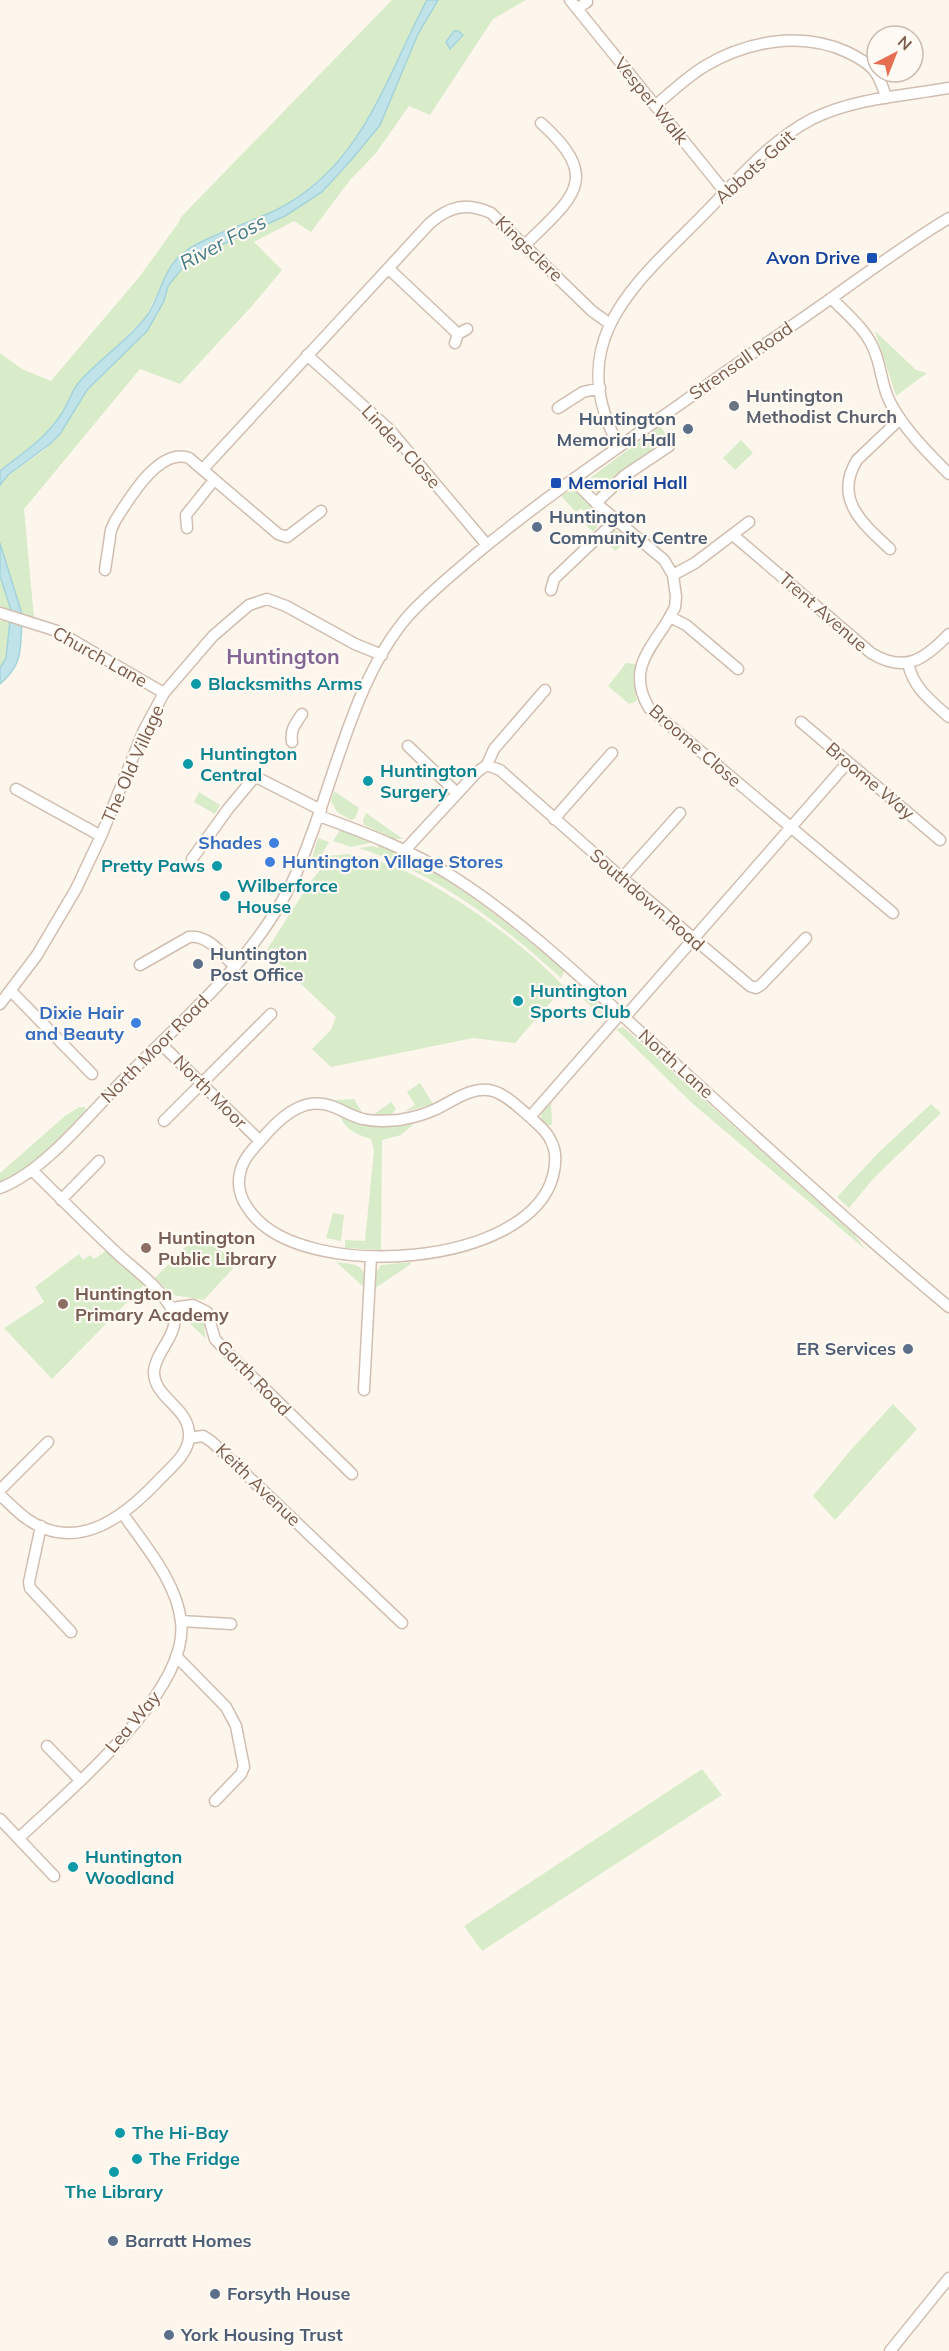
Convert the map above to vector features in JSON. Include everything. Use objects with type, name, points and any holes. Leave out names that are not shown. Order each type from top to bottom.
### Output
[{"type":"street","name":"Vesper Walk","points":[[570,0],[725,192]]},
{"type":"street","points":[[577,9],[587,2]]},
{"type":"street","points":[[655,106],[692,75],[712,62],[755,46],[782,40],[804,40],[827,44],[860,59],[877,73],[886,98]]},
{"type":"street","name":"Abbots Gait","points":[[619,446],[604,415],[600,388],[600,355],[610,324],[634,285],[764,153],[799,127],[847,106],[949,88]]},
{"type":"street","points":[[525,245],[566,204],[576,184],[571,156],[565,146],[541,122]]},
{"type":"street","name":"Kingsclere","points":[[308,355],[443,212],[461,207],[471,206],[491,213],[592,311],[610,324]]},
{"type":"street","name":"Strensall Road","points":[[382,656],[410,615],[487,545],[619,446],[949,218]]},
{"type":"street","points":[[389,269],[460,335]]},
{"type":"street","points":[[831,298],[857,324],[872,344],[884,390],[900,419],[949,474]]},
{"type":"street","points":[[203,469],[308,355]]},
{"type":"street","name":"Linden Close","points":[[308,355],[389,429],[487,545]]},
{"type":"street","points":[[556,410],[583,392],[600,388]]},
{"type":"street","points":[[886,542],[854,511],[850,501],[849,478],[857,460],[900,419]]},
{"type":"street","points":[[596,503],[624,476],[669,446]]},
{"type":"street","points":[[105,570],[111,530],[115,521],[154,469],[165,460],[181,455],[203,469],[278,534],[287,537],[321,511]]},
{"type":"street","points":[[187,528],[186,515],[214,480]]},
{"type":"street","points":[[573,480],[596,503],[664,560],[673,575],[686,569],[749,522]]},
{"type":"street","points":[[551,590],[554,579],[616,520]]},
{"type":"street","name":"Trent Avenue","points":[[733,535],[871,653],[881,660],[908,663]]},
{"type":"street","name":"Broome Close","points":[[673,575],[676,597],[670,617],[641,664],[640,680],[643,699],[657,717],[893,913]]},
{"type":"street","name":"The Old Village","points":[[0,1004],[37,955],[76,889],[101,836],[144,730],[164,693],[213,636],[237,614],[261,600],[274,601],[382,656]]},
{"type":"street","name":"Church Lane","points":[[3,614],[57,631],[164,693]]},
{"type":"street","points":[[670,617],[686,625],[738,669]]},
{"type":"street","points":[[949,634],[927,656],[908,663],[913,681],[919,689],[949,717]]},
{"type":"street","name":"North Moor Road","points":[[0,1188],[32,1170],[235,967],[256,941],[278,908],[293,879],[320,813],[353,716],[382,656]]},
{"type":"street","points":[[405,850],[477,772],[487,765],[494,749],[544,690]]},
{"type":"street","points":[[292,742],[293,726],[302,714]]},
{"type":"street","name":"Broome Way","points":[[801,721],[940,839]]},
{"type":"street","points":[[408,746],[457,793]]},
{"type":"street","points":[[554,819],[612,753]]},
{"type":"street","points":[[530,1117],[693,939],[848,762]]},
{"type":"street","name":"Southdown Road","points":[[487,765],[500,770],[622,879],[750,986],[756,988],[761,985],[806,938]]},
{"type":"street","name":"North Lane","points":[[192,859],[228,809],[253,779],[258,778],[320,813],[405,850],[449,874],[528,932],[623,1015],[827,1202],[949,1307]]},
{"type":"street","points":[[16,789],[101,836]]},
{"type":"street","points":[[622,879],[680,813]]},
{"type":"street","points":[[140,965],[189,937],[197,936],[206,940],[235,967]]},
{"type":"street","points":[[11,991],[92,1074]]},
{"type":"street","points":[[164,1121],[271,1014]]},
{"type":"street","name":"North Moor","points":[[160,1043],[260,1141]]},
{"type":"street","name":"North Moor","points":[[483,1090],[503,1095],[530,1117],[551,1140],[556,1159],[548,1191],[530,1213],[502,1230],[469,1243],[409,1256],[371,1257],[342,1255],[306,1246],[277,1235],[256,1219],[241,1196],[238,1184],[242,1165],[260,1141],[294,1109],[314,1102],[364,1120],[393,1120],[421,1115],[461,1096],[483,1090]]},
{"type":"street","points":[[62,1200],[99,1161]]},
{"type":"street","points":[[0,1495],[28,1520],[41,1526],[70,1533],[85,1532],[123,1514],[182,1454],[189,1438],[189,1428],[185,1418],[161,1392],[156,1384],[154,1373],[156,1362],[169,1341],[173,1328],[172,1308],[32,1170]]},
{"type":"street","points":[[364,1390],[371,1257]]},
{"type":"street","name":"Garth Road","points":[[172,1308],[193,1305],[207,1312],[215,1339],[223,1348],[352,1474]]},
{"type":"street","name":"Keith Avenue","points":[[189,1438],[203,1437],[212,1442],[402,1623]]},
{"type":"street","points":[[0,1490],[48,1442]]},
{"type":"street","name":"Lea Way","points":[[19,1838],[118,1742],[160,1690],[176,1656],[182,1633],[182,1621],[166,1579],[123,1514]]},
{"type":"street","points":[[41,1526],[29,1582],[30,1587],[71,1632]]},
{"type":"street","points":[[182,1621],[231,1623]]},
{"type":"street","points":[[176,1656],[226,1707],[236,1726],[244,1767],[241,1774],[215,1801]]},
{"type":"street","points":[[48,1746],[80,1780]]},
{"type":"street","points":[[0,1819],[54,1876]]},
{"type":"street","points":[[890,2351],[949,2278]]},
{"type":"green space","points":[[392,0],[427,0],[370,114],[354,140],[335,164],[312,186],[283,207],[195,246],[174,261],[145,318],[78,384],[61,415],[47,433],[0,471],[0,353],[22,369],[51,381],[140,276],[181,217]]},
{"type":"green space","points":[[438,0],[526,0],[493,19],[430,115],[409,106],[376,153],[350,180],[311,232],[294,221],[254,242],[282,270],[251,307],[180,384],[140,369],[24,509],[34,618],[22,617],[0,543],[0,485],[8,476],[44,450],[60,434],[87,390],[147,331],[164,301],[168,286],[184,266],[219,246],[285,216],[322,192],[352,159],[380,125],[418,34]]},
{"type":"green space","points":[[875,331],[916,370],[927,373],[896,396]]},
{"type":"green space","points":[[660,426],[665,433],[657,447],[618,475],[598,493],[589,488],[587,484],[590,478]]},
{"type":"green space","points":[[741,440],[753,453],[735,470],[723,458]]},
{"type":"green space","points":[[577,491],[601,513],[602,521],[593,532],[585,524],[591,518],[581,508],[576,512],[561,496]]},
{"type":"green space","points":[[615,530],[629,539],[615,551],[603,538]]},
{"type":"green space","points":[[0,576],[11,610],[0,608]]},
{"type":"green space","points":[[10,620],[6,658],[0,668],[0,621]]},
{"type":"green space","points":[[626,663],[636,664],[633,678],[637,701],[629,704],[608,686]]},
{"type":"green space","points":[[334,791],[359,808],[355,818],[351,820],[337,812],[331,801]]},
{"type":"green space","points":[[199,792],[220,805],[215,814],[194,802]]},
{"type":"green space","points":[[366,813],[403,839],[395,839],[364,825],[363,820]]},
{"type":"green space","points":[[340,830],[375,842],[351,847],[333,841]]},
{"type":"green space","points":[[318,838],[329,842],[318,861],[312,858]]},
{"type":"green space","points":[[379,844],[429,869],[476,900],[563,969],[561,978],[515,938],[466,902],[414,871],[359,848],[372,846],[377,848]]},
{"type":"green space","points":[[349,854],[392,866],[441,890],[508,937],[564,987],[515,1043],[473,1038],[331,1067],[312,1049],[331,1030],[336,1017],[266,951],[311,881],[326,863],[321,861],[325,856]]},
{"type":"green space","points":[[577,983],[608,1012],[608,1022],[569,986]]},
{"type":"green space","points":[[623,1027],[854,1234],[866,1250],[693,1104],[616,1029]]},
{"type":"green space","points":[[420,1083],[433,1104],[404,1112],[415,1105],[407,1092]]},
{"type":"green space","points":[[354,1099],[363,1114],[335,1103],[334,1100]]},
{"type":"green space","points":[[551,1099],[552,1125],[543,1125],[541,1114]]},
{"type":"green space","points":[[391,1102],[396,1109],[392,1114],[373,1115]]},
{"type":"green space","points":[[931,1104],[941,1113],[874,1178],[849,1208],[837,1197],[879,1152]]},
{"type":"green space","points":[[79,1107],[85,1107],[86,1111],[36,1161],[0,1182],[0,1173],[65,1116]]},
{"type":"green space","points":[[340,1116],[377,1124],[414,1124],[401,1135],[382,1140],[381,1250],[345,1248],[345,1240],[365,1241],[374,1150],[371,1139],[357,1134],[342,1121]]},
{"type":"green space","points":[[333,1213],[344,1215],[341,1241],[326,1238]]},
{"type":"green space","points":[[201,1231],[236,1265],[204,1300],[173,1295],[155,1278]]},
{"type":"green space","points":[[107,1250],[144,1285],[52,1379],[4,1328],[44,1302],[35,1287],[79,1254],[83,1260],[90,1255],[94,1259]]},
{"type":"green space","points":[[336,1262],[359,1267],[364,1274],[365,1288]]},
{"type":"green space","points":[[411,1262],[374,1289],[375,1274],[381,1265]]},
{"type":"green space","points":[[192,1311],[203,1318],[206,1339],[182,1316]]},
{"type":"green space","points":[[893,1404],[917,1429],[835,1520],[813,1496]]},
{"type":"green space","points":[[702,1769],[722,1795],[482,1951],[464,1926]]},
{"type":"water","name":"River Foss","points":[[427,0],[438,0],[418,34],[380,125],[352,159],[322,192],[285,216],[219,246],[184,266],[168,286],[164,301],[147,331],[87,390],[60,434],[8,475],[0,485],[0,471],[47,432],[63,412],[80,381],[146,317],[175,261],[195,245],[280,208],[308,190],[332,168],[352,143],[369,116]]},
{"type":"water","points":[[454,31],[463,35],[450,49],[446,42]]},
{"type":"water","points":[[0,543],[22,617],[11,614],[0,576]]},
{"type":"water","points":[[10,620],[22,622],[19,656],[13,670],[0,684],[0,668],[6,658]]},
{"type":"place","name":"Avon Drive","points":[[872,258]]},
{"type":"place","name":"Huntington Methodist Church","points":[[734,406]]},
{"type":"place","name":"Huntington Memorial Hall","points":[[688,429]]},
{"type":"place","name":"Memorial Hall","points":[[556,483]]},
{"type":"place","name":"Huntington Community Centre","points":[[537,527]]},
{"type":"place","name":"Blacksmiths Arms","points":[[196,684]]},
{"type":"place","name":"Huntington Central","points":[[188,764]]},
{"type":"place","name":"Huntington Surgery","points":[[368,781]]},
{"type":"place","name":"Shades","points":[[274,843]]},
{"type":"place","name":"Huntington Village Stores","points":[[270,862]]},
{"type":"place","name":"Pretty Paws","points":[[217,866]]},
{"type":"place","name":"Wilberforce House","points":[[225,896]]},
{"type":"place","name":"Huntington Post Office","points":[[198,964]]},
{"type":"place","name":"Huntington Sports Club","points":[[518,1001]]},
{"type":"place","name":"Dixie Hair and Beauty","points":[[136,1023]]},
{"type":"place","name":"Huntington Public Library","points":[[146,1248]]},
{"type":"place","name":"Huntington Primary Academy","points":[[63,1304]]},
{"type":"place","name":"ER Services","points":[[908,1349]]},
{"type":"place","name":"Huntington Woodland","points":[[73,1867]]},
{"type":"place","name":"The Hi-Bay","points":[[120,2133]]},
{"type":"place","name":"The Fridge","points":[[137,2159]]},
{"type":"place","name":"The Library","points":[[114,2172]]},
{"type":"place","name":"Barratt Homes","points":[[113,2241]]},
{"type":"place","name":"Forsyth House","points":[[215,2294]]},
{"type":"place","name":"York Housing Trust","points":[[169,2335]]},
{"type":"district","name":"Huntington","points":[[283,657]]}]
